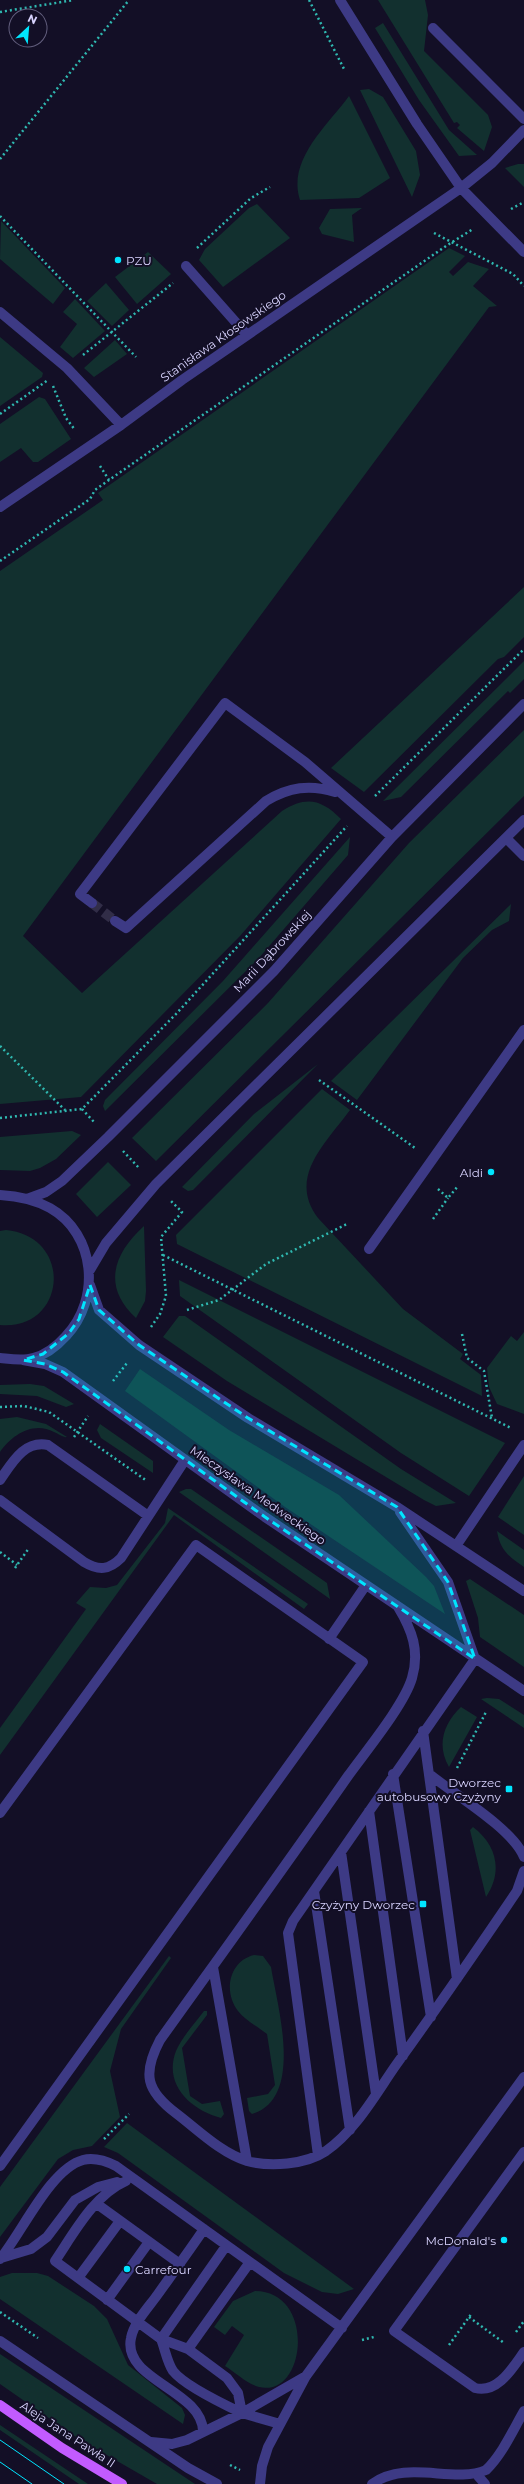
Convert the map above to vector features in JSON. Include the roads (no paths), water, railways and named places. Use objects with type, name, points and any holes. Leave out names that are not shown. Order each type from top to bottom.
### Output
[{"type":"main road","name":"Aleja Jana Pawła II","points":[[0,2405],[62,2448],[122,2484]]},
{"type":"street","points":[[340,0],[417,124],[461,188],[524,252]]},
{"type":"street","points":[[434,28],[524,119]]},
{"type":"street","name":"Stanisława Kłosowskiego","points":[[0,507],[121,425],[247,335],[461,188],[492,162],[524,130]]},
{"type":"street","points":[[186,266],[247,335]]},
{"type":"street","points":[[0,312],[67,368],[121,425]]},
{"type":"street","points":[[92,903],[80,894],[225,703],[304,762],[392,837]]},
{"type":"street","name":"Marii Dąbrowskiej","points":[[27,1199],[46,1192],[62,1181],[108,1137],[274,971],[392,837],[524,704]]},
{"type":"street","points":[[115,921],[126,928],[266,801],[278,794],[307,786],[339,793]]},
{"type":"street","points":[[90,1270],[106,1243],[156,1184],[524,820]]},
{"type":"street","points":[[506,838],[524,856]]},
{"type":"street","points":[[369,1249],[524,1030]]},
{"type":"street","points":[[0,1196],[27,1199],[50,1208],[69,1224],[82,1245],[90,1270],[90,1285],[79,1320],[69,1333],[43,1354],[23,1360]]},
{"type":"street","points":[[90,1285],[98,1310],[139,1345],[248,1418],[396,1507],[524,1591]]},
{"type":"street","name":"Mieczysława Medweckiego","points":[[0,1358],[45,1364],[63,1372],[185,1460],[366,1586],[524,1691]]},
{"type":"street","points":[[0,1480],[23,1450],[37,1444],[48,1445],[147,1515]]},
{"type":"street","points":[[456,1546],[524,1445]]},
{"type":"street","points":[[0,1500],[95,1568],[105,1569],[117,1562],[185,1460]]},
{"type":"street","points":[[318,2155],[287,1938],[293,1921],[393,1774],[475,1659],[448,1582],[396,1507]]},
{"type":"street","points":[[0,1813],[196,1545],[363,1662],[0,2166]]},
{"type":"street","points":[[329,1639],[366,1586]]},
{"type":"street","points":[[398,1607],[412,1634],[416,1655],[412,1678],[406,1693],[160,2040],[153,2053],[148,2074],[151,2085],[163,2104],[221,2148],[247,2161],[281,2164],[318,2155],[350,2130],[431,2017],[517,1891],[524,1871]]},
{"type":"street","points":[[423,1731],[457,1979]]},
{"type":"street","points":[[393,1774],[431,2017]]},
{"type":"street","points":[[429,1774],[505,1832],[518,1845],[524,1857]]},
{"type":"street","points":[[369,1811],[403,2056]]},
{"type":"street","points":[[341,1852],[376,2094]]},
{"type":"street","points":[[314,1890],[350,2130]]},
{"type":"street","points":[[213,1967],[247,2161]]},
{"type":"street","points":[[260,2484],[265,2455],[306,2376],[524,2077]]},
{"type":"street","points":[[524,2152],[394,2331],[437,2362],[480,2389],[500,2382],[524,2352]]},
{"type":"street","points":[[1,2259],[58,2176],[71,2165],[84,2160],[100,2159],[109,2162],[143,2185],[342,2328]]},
{"type":"street","points":[[1,2259],[26,2251],[39,2244],[70,2205],[80,2197],[108,2184],[126,2181],[143,2185]]},
{"type":"street","points":[[126,2181],[112,2188],[97,2204],[55,2261],[161,2339],[188,2349],[228,2378],[238,2394],[242,2413]]},
{"type":"street","points":[[97,2204],[180,2264]]},
{"type":"street","points":[[78,2278],[120,2221]]},
{"type":"street","points":[[203,2431],[202,2421],[193,2408],[135,2360],[130,2343],[138,2322],[204,2230]]},
{"type":"street","points":[[107,2300],[149,2242]]},
{"type":"street","points":[[161,2339],[226,2246]]},
{"type":"street","points":[[188,2349],[250,2262]]},
{"type":"street","points":[[161,2339],[173,2370],[179,2376],[217,2402],[242,2413],[280,2424]]},
{"type":"street","points":[[0,2341],[147,2440],[217,2484]]},
{"type":"street","points":[[147,2440],[172,2444],[186,2440],[242,2413],[306,2376]]},
{"type":"street","points":[[372,2484],[384,2478],[410,2475],[456,2483],[482,2480],[524,2411]]},
{"type":"tunnel","points":[[92,903],[115,921]]},
{"type":"tram line","points":[[0,2440],[64,2484]]},
{"type":"tram line","points":[[0,2462],[32,2484]]},
{"type":"place","name":"PZU","points":[[118,260]]},
{"type":"place","name":"Aldi","points":[[491,1172]]},
{"type":"place","name":"Dworzec autobusowy Czyżyny","points":[[509,1789]]},
{"type":"place","name":"Czyżyny Dworzec","points":[[423,1904]]},
{"type":"place","name":"McDonald's","points":[[504,2240]]},
{"type":"place","name":"Carrefour","points":[[127,2269]]}]
